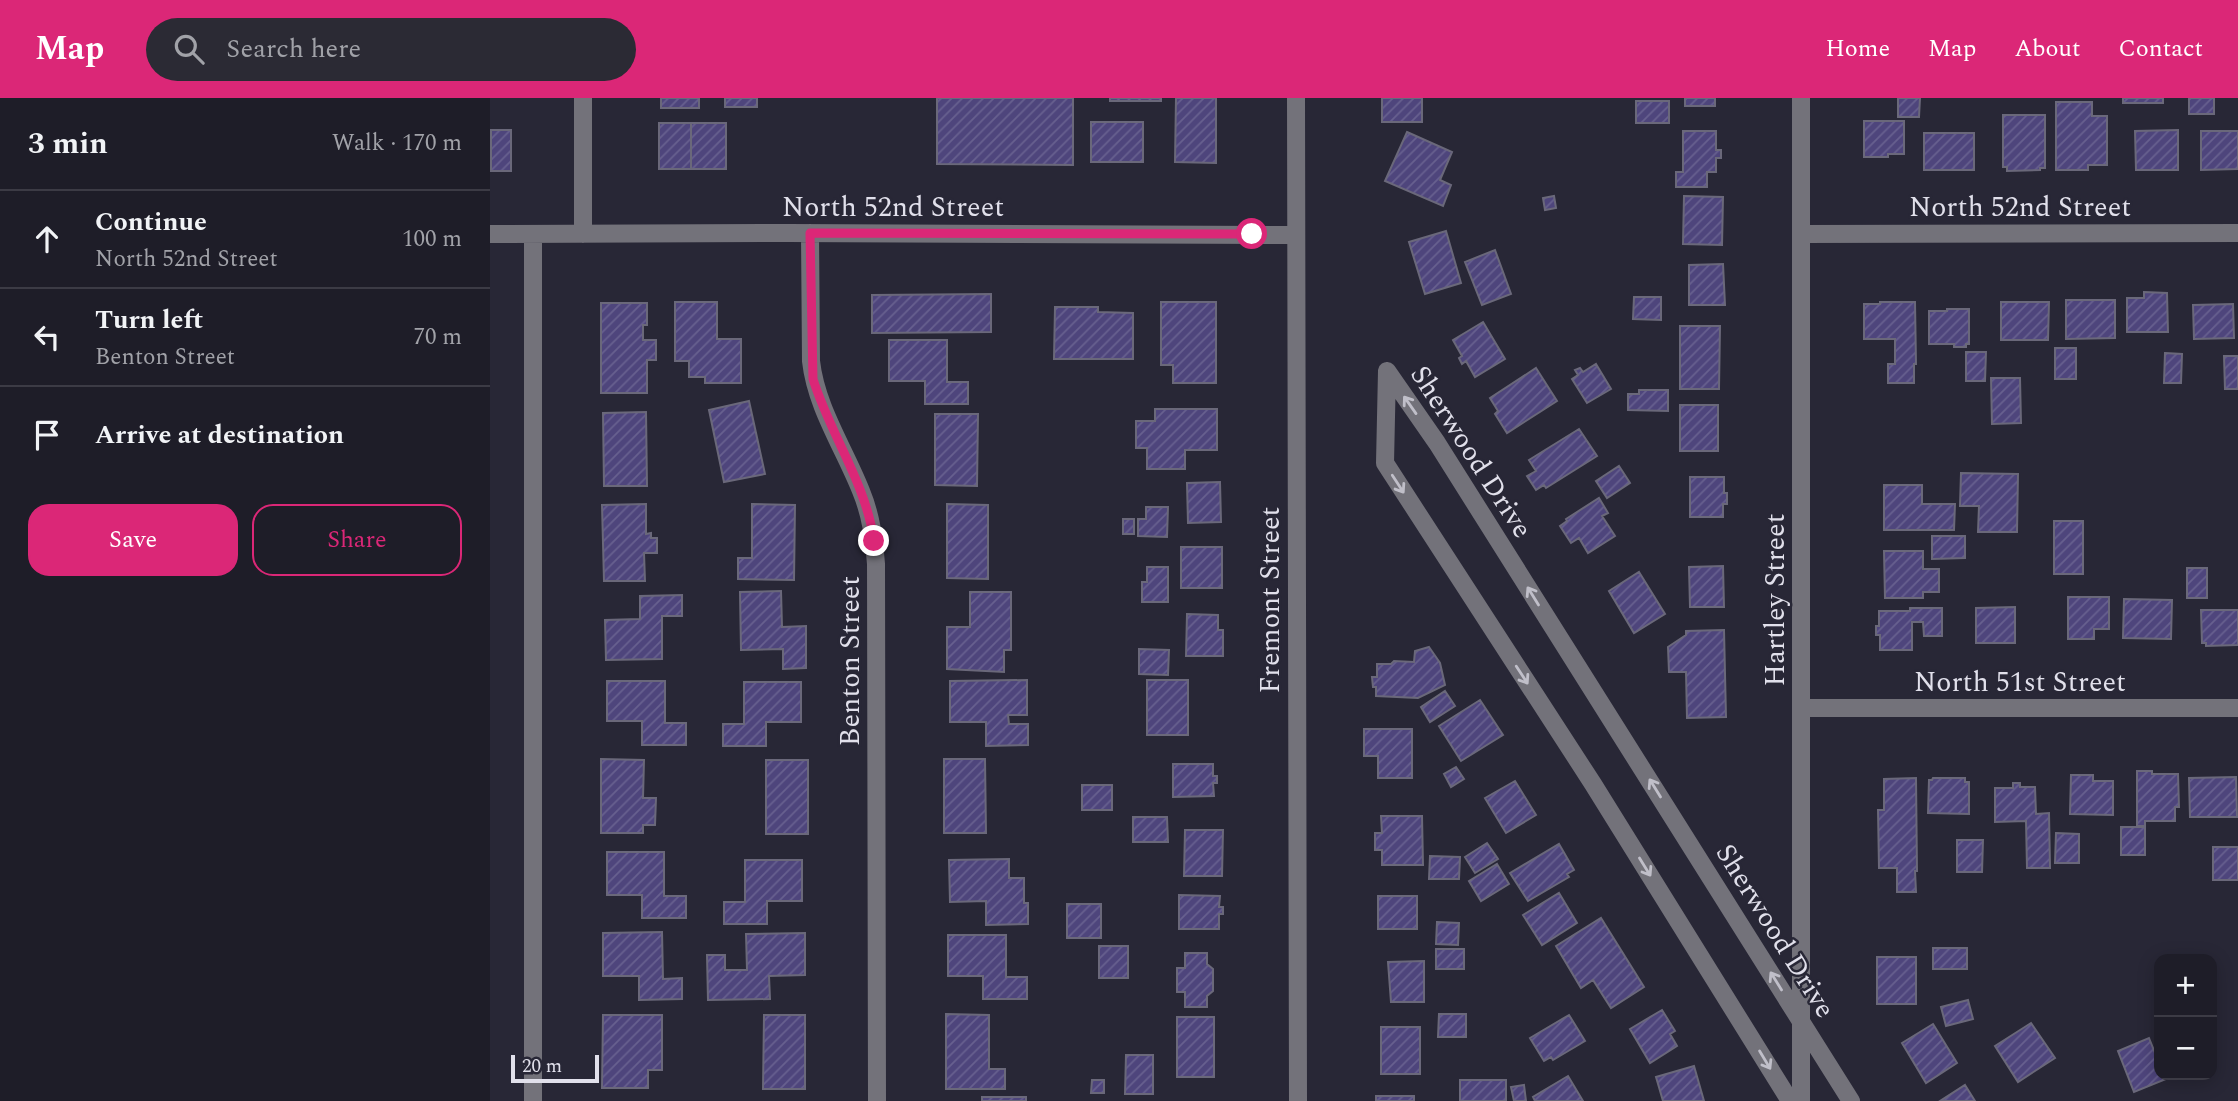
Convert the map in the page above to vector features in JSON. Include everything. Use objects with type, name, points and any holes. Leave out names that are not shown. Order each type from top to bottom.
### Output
[{"type":"street","points":[[583,98],[583,234]]},
{"type":"street","name":"Fremont Street","points":[[1296,98],[1298,1101]]},
{"type":"street","name":"Hartley Street","points":[[1801,98],[1801,1101]]},
{"type":"street","name":"Benton Street","points":[[810,233],[813,379],[818,396],[862,492],[871,519],[876,564],[877,1101]]},
{"type":"street","name":"North 52nd Street","points":[[1801,234],[2238,233]]},
{"type":"street","name":"North 52nd Street","points":[[490,234],[1296,235]]},
{"type":"street","points":[[533,234],[533,1101]]},
{"type":"street","name":"Sherwood Drive","points":[[1790,1101],[1593,784],[1385,463],[1387,371],[1437,443],[1851,1101]]},
{"type":"street","name":"North 51st Street","points":[[1801,709],[2238,708]]},
{"type":"building","points":[[661,98],[699,98],[699,108],[661,108]]},
{"type":"building","points":[[725,98],[757,98],[757,107],[725,107]]},
{"type":"building","points":[[937,98],[1073,98],[1073,165],[937,164]]},
{"type":"building","points":[[1110,98],[1161,98],[1161,101],[1110,101]]},
{"type":"building","points":[[1176,98],[1216,98],[1216,163],[1175,162]]},
{"type":"building","points":[[1382,98],[1422,98],[1422,122],[1382,122]]},
{"type":"building","points":[[1685,98],[1715,98],[1715,106],[1685,106]]},
{"type":"building","points":[[1898,98],[1920,98],[1919,117],[1898,117]]},
{"type":"building","points":[[2123,98],[2163,98],[2163,103],[2123,103]]},
{"type":"building","points":[[2189,98],[2214,98],[2214,114],[2189,114]]},
{"type":"building","points":[[1636,101],[1669,101],[1669,123],[1636,123]]},
{"type":"building","points":[[2056,102],[2092,102],[2092,116],[2107,116],[2107,165],[2088,165],[2088,170],[2056,170]]},
{"type":"building","points":[[2003,115],[2045,115],[2045,168],[2007,171],[2007,167],[2003,167]]},
{"type":"building","points":[[1864,121],[1904,121],[1904,154],[1864,157]]},
{"type":"building","points":[[1091,122],[1143,122],[1143,162],[1091,162]]},
{"type":"building","points":[[659,123],[691,123],[691,169],[659,169]]},
{"type":"building","points":[[691,123],[726,123],[726,169],[691,169]]},
{"type":"building","points":[[491,130],[511,130],[511,171],[491,171]]},
{"type":"building","points":[[2178,130],[2178,170],[2136,170],[2135,131]]},
{"type":"building","points":[[1683,131],[1716,131],[1716,150],[1721,150],[1721,158],[1716,158],[1716,172],[1707,172],[1707,187],[1676,187],[1676,172],[1683,172]]},
{"type":"building","points":[[2201,131],[2238,131],[2238,169],[2201,170]]},
{"type":"building","points":[[1407,132],[1452,152],[1440,180],[1451,185],[1443,206],[1385,181]]},
{"type":"building","points":[[1924,133],[1974,133],[1974,170],[1924,170]]},
{"type":"building","points":[[1554,196],[1556,208],[1545,210],[1543,198]]},
{"type":"building","points":[[1684,196],[1723,197],[1722,245],[1683,244]]},
{"type":"building","points":[[1446,231],[1461,283],[1425,294],[1409,242]]},
{"type":"building","points":[[1495,250],[1511,294],[1482,305],[1465,262]]},
{"type":"building","points":[[1723,264],[1725,305],[1689,305],[1689,265]]},
{"type":"building","points":[[2144,292],[2167,293],[2168,332],[2127,332],[2127,298],[2144,298]]},
{"type":"building","points":[[991,294],[991,332],[872,333],[872,295]]},
{"type":"building","points":[[1634,297],[1661,297],[1661,320],[1633,319]]},
{"type":"building","points":[[2066,300],[2115,300],[2115,338],[2066,339]]},
{"type":"building","points":[[675,302],[717,302],[717,339],[741,339],[741,383],[705,383],[705,377],[689,377],[689,361],[675,361]]},
{"type":"building","points":[[1161,302],[1216,302],[1216,383],[1173,383],[1173,365],[1161,365]]},
{"type":"building","points":[[1915,302],[1914,383],[1888,383],[1888,364],[1895,364],[1895,339],[1864,339],[1864,304]]},
{"type":"building","points":[[2001,302],[2049,302],[2048,340],[2001,340]]},
{"type":"building","points":[[601,303],[647,303],[647,325],[643,325],[643,340],[656,340],[656,360],[647,360],[647,393],[601,393]]},
{"type":"building","points":[[2233,304],[2234,338],[2194,339],[2193,305]]},
{"type":"building","points":[[1055,307],[1098,307],[1098,312],[1133,313],[1133,359],[1054,359]]},
{"type":"building","points":[[1969,309],[1969,344],[1966,344],[1966,347],[1929,344],[1929,311]]},
{"type":"building","points":[[1483,322],[1505,359],[1475,377],[1466,361],[1462,364],[1459,358],[1462,356],[1453,340]]},
{"type":"building","points":[[1680,326],[1720,326],[1719,389],[1680,389]]},
{"type":"building","points":[[889,340],[947,340],[947,382],[968,382],[968,404],[925,404],[925,381],[889,381]]},
{"type":"building","points":[[2055,348],[2076,348],[2076,379],[2055,379]]},
{"type":"building","points":[[1966,352],[1986,352],[1985,381],[1966,381]]},
{"type":"building","points":[[2165,353],[2182,354],[2181,383],[2164,383]]},
{"type":"building","points":[[2224,356],[2238,356],[2238,389],[2225,389]]},
{"type":"building","points":[[1596,364],[1611,389],[1587,403],[1572,379],[1578,375],[1575,370],[1580,368],[1583,372]]},
{"type":"building","points":[[1536,368],[1557,401],[1507,433],[1495,414],[1498,411],[1490,398]]},
{"type":"building","points":[[1991,378],[2020,378],[2021,423],[1992,424]]},
{"type":"building","points":[[1639,390],[1668,390],[1668,411],[1628,410],[1628,394],[1639,394]]},
{"type":"building","points":[[749,401],[765,474],[724,482],[709,410]]},
{"type":"building","points":[[1680,405],[1718,405],[1718,451],[1680,451]]},
{"type":"building","points":[[1155,409],[1217,409],[1217,450],[1185,450],[1185,469],[1147,469],[1147,448],[1136,448],[1136,421],[1155,421]]},
{"type":"building","points":[[646,412],[647,486],[604,486],[603,413]]},
{"type":"building","points":[[935,414],[978,414],[977,486],[935,485]]},
{"type":"building","points":[[1579,429],[1597,456],[1546,488],[1544,485],[1536,490],[1527,476],[1536,471],[1529,460]]},
{"type":"building","points":[[1619,466],[1630,483],[1607,498],[1596,481]]},
{"type":"building","points":[[1961,473],[2018,474],[2017,532],[1978,532],[1979,506],[1960,506]]},
{"type":"building","points":[[1690,477],[1724,477],[1727,504],[1723,504],[1723,517],[1690,517]]},
{"type":"building","points":[[1220,482],[1221,522],[1188,523],[1187,483]]},
{"type":"building","points":[[1884,485],[1922,485],[1922,504],[1955,504],[1954,530],[1884,530]]},
{"type":"building","points":[[1599,498],[1608,513],[1602,516],[1615,536],[1588,553],[1579,538],[1571,543],[1560,526],[1566,519]]},
{"type":"building","points":[[646,504],[646,534],[651,533],[651,538],[657,538],[657,553],[644,553],[645,581],[604,581],[602,505]]},
{"type":"building","points":[[752,504],[795,505],[794,580],[738,579],[738,558],[752,558]]},
{"type":"building","points":[[947,504],[988,505],[988,579],[947,578]]},
{"type":"building","points":[[1146,507],[1168,507],[1167,537],[1138,536],[1138,519],[1146,519]]},
{"type":"building","points":[[1123,519],[1134,519],[1134,534],[1123,534]]},
{"type":"building","points":[[2054,521],[2083,521],[2083,574],[2054,574]]},
{"type":"building","points":[[1932,536],[1965,536],[1965,558],[1932,559]]},
{"type":"building","points":[[1181,547],[1222,547],[1222,588],[1181,588]]},
{"type":"building","points":[[1884,551],[1923,551],[1923,569],[1939,569],[1939,592],[1923,592],[1923,598],[1885,598]]},
{"type":"building","points":[[1723,566],[1724,607],[1690,607],[1689,567]]},
{"type":"building","points":[[1147,567],[1168,567],[1168,602],[1142,602],[1142,582],[1147,582]]},
{"type":"building","points":[[2187,568],[2207,568],[2207,598],[2187,598]]},
{"type":"building","points":[[1639,572],[1665,614],[1634,633],[1609,591]]},
{"type":"building","points":[[781,591],[782,627],[806,626],[806,668],[783,669],[783,649],[741,650],[740,592]]},
{"type":"building","points":[[970,592],[1011,592],[1011,650],[1004,650],[1004,672],[947,669],[947,627],[970,627]]},
{"type":"building","points":[[682,595],[682,616],[662,616],[662,659],[606,660],[605,620],[640,619],[640,596]]},
{"type":"building","points":[[2068,597],[2109,597],[2109,629],[2094,629],[2094,639],[2068,639]]},
{"type":"building","points":[[2124,599],[2172,600],[2171,639],[2123,638]]},
{"type":"building","points":[[2015,607],[2015,643],[1976,643],[1976,608]]},
{"type":"building","points":[[1910,608],[1942,608],[1942,636],[1924,636],[1923,622],[1912,622],[1912,650],[1880,650],[1880,635],[1876,635],[1879,611],[1910,611]]},
{"type":"building","points":[[2201,610],[2238,610],[2238,645],[2206,646],[2206,643],[2202,643]]},
{"type":"building","points":[[1187,614],[1218,615],[1218,630],[1223,630],[1223,656],[1186,656]]},
{"type":"building","points":[[1724,630],[1726,717],[1687,718],[1686,672],[1669,672],[1668,647],[1686,635],[1686,631]]},
{"type":"building","points":[[1429,647],[1440,663],[1445,685],[1418,698],[1376,696],[1372,677],[1377,677],[1377,664],[1414,662],[1415,651]]},
{"type":"building","points":[[1139,649],[1169,650],[1168,675],[1139,674]]},
{"type":"building","points":[[1027,680],[1027,715],[1008,715],[1009,724],[1028,724],[1028,745],[986,746],[986,722],[950,722],[950,681]]},
{"type":"building","points":[[1147,680],[1188,680],[1188,735],[1147,735]]},
{"type":"building","points":[[607,681],[665,681],[665,723],[686,723],[686,745],[642,745],[642,721],[607,721]]},
{"type":"building","points":[[744,682],[801,682],[801,722],[766,722],[766,746],[723,746],[723,724],[744,724]]},
{"type":"building","points":[[1445,691],[1455,706],[1430,722],[1421,707]]},
{"type":"building","points":[[1480,700],[1503,735],[1461,761],[1439,726]]},
{"type":"building","points":[[1364,729],[1412,729],[1412,778],[1378,778],[1378,756],[1364,756]]},
{"type":"building","points":[[601,759],[644,760],[643,798],[656,798],[655,825],[643,825],[643,833],[601,833]]},
{"type":"building","points":[[944,759],[985,759],[986,833],[944,833]]},
{"type":"building","points":[[766,760],[808,760],[808,834],[766,834]]},
{"type":"building","points":[[1173,764],[1213,764],[1213,776],[1217,776],[1217,783],[1213,783],[1214,796],[1173,797]]},
{"type":"building","points":[[1456,767],[1464,779],[1451,787],[1444,774]]},
{"type":"building","points":[[2137,771],[2178,774],[2179,807],[2175,807],[2175,821],[2145,821],[2145,826],[2137,826]]},
{"type":"building","points":[[2071,775],[2093,775],[2093,781],[2113,781],[2113,815],[2070,814]]},
{"type":"building","points":[[2236,777],[2237,817],[2190,817],[2189,778]]},
{"type":"building","points":[[1916,778],[1916,892],[1897,892],[1897,868],[1879,868],[1878,810],[1884,810],[1884,779]]},
{"type":"building","points":[[1965,778],[1965,782],[1969,782],[1969,814],[1928,813],[1929,780]]},
{"type":"building","points":[[1515,781],[1536,815],[1506,833],[1485,798]]},
{"type":"building","points":[[2013,783],[2020,783],[2020,787],[2035,787],[2036,814],[2049,813],[2050,868],[2027,868],[2026,821],[1995,822],[1995,788],[2013,788]]},
{"type":"building","points":[[1082,785],[1112,785],[1112,810],[1082,810]]},
{"type":"building","points":[[1381,816],[1422,816],[1423,865],[1382,865],[1382,850],[1375,850],[1375,833],[1382,833]]},
{"type":"building","points":[[1133,817],[1167,817],[1168,842],[1133,842]]},
{"type":"building","points":[[2121,827],[2145,827],[2145,855],[2121,855]]},
{"type":"building","points":[[1185,830],[1223,830],[1222,876],[1184,876]]},
{"type":"building","points":[[2056,833],[2079,834],[2079,863],[2055,863]]},
{"type":"building","points":[[1957,840],[1983,840],[1982,872],[1957,872]]},
{"type":"building","points":[[1487,843],[1498,859],[1475,873],[1465,857]]},
{"type":"building","points":[[1559,844],[1574,870],[1567,874],[1569,877],[1528,901],[1510,873]]},
{"type":"building","points":[[2213,847],[2238,847],[2238,880],[2213,880]]},
{"type":"building","points":[[607,852],[664,852],[664,896],[686,896],[686,918],[642,918],[642,895],[607,895]]},
{"type":"building","points":[[1430,856],[1460,857],[1459,879],[1429,879]]},
{"type":"building","points":[[1009,859],[1009,878],[1024,878],[1024,903],[1028,903],[1028,924],[986,925],[986,901],[950,902],[949,860]]},
{"type":"building","points":[[745,860],[802,860],[802,901],[767,901],[767,924],[724,924],[724,902],[745,902]]},
{"type":"building","points":[[1497,864],[1509,884],[1481,901],[1469,881]]},
{"type":"building","points":[[1559,893],[1577,923],[1542,945],[1523,915]]},
{"type":"building","points":[[1179,895],[1220,896],[1219,907],[1223,907],[1223,914],[1219,914],[1219,929],[1179,929]]},
{"type":"building","points":[[1378,896],[1417,896],[1417,929],[1378,929]]},
{"type":"building","points":[[1067,904],[1101,904],[1101,938],[1067,938]]},
{"type":"building","points":[[1601,918],[1644,987],[1611,1008],[1593,980],[1581,988],[1556,946]]},
{"type":"building","points":[[1437,922],[1459,923],[1458,945],[1436,944]]},
{"type":"building","points":[[662,932],[663,979],[682,978],[682,999],[639,1000],[639,976],[603,976],[603,933]]},
{"type":"building","points":[[805,933],[805,975],[769,976],[770,999],[708,1000],[707,955],[725,955],[725,970],[747,970],[746,934]]},
{"type":"building","points":[[948,935],[1006,935],[1006,977],[1027,977],[1027,999],[983,999],[983,976],[948,976]]},
{"type":"building","points":[[1099,946],[1128,946],[1128,978],[1099,978]]},
{"type":"building","points":[[1933,948],[1967,948],[1967,969],[1933,969]]},
{"type":"building","points":[[1436,949],[1464,949],[1464,969],[1436,969]]},
{"type":"building","points":[[1185,953],[1207,953],[1207,964],[1213,969],[1213,991],[1207,996],[1207,1007],[1185,1007],[1185,992],[1177,992],[1177,968],[1185,968]]},
{"type":"building","points":[[1877,957],[1916,957],[1916,1004],[1877,1004]]},
{"type":"building","points":[[1424,961],[1424,1002],[1391,1002],[1388,962]]},
{"type":"building","points":[[1968,1000],[1973,1019],[1946,1026],[1941,1007]]},
{"type":"building","points":[[1662,1010],[1675,1031],[1670,1034],[1677,1046],[1650,1063],[1630,1029]]},
{"type":"building","points":[[946,1014],[989,1015],[989,1069],[1005,1069],[1005,1089],[946,1089]]},
{"type":"building","points":[[1439,1014],[1466,1014],[1466,1037],[1438,1037]]},
{"type":"building","points":[[603,1015],[662,1015],[662,1070],[648,1070],[648,1088],[602,1088]]},
{"type":"building","points":[[764,1015],[805,1015],[805,1089],[763,1089]]},
{"type":"building","points":[[1569,1015],[1585,1041],[1553,1060],[1551,1057],[1544,1061],[1530,1038]]},
{"type":"building","points":[[1177,1017],[1214,1017],[1214,1077],[1177,1077]]},
{"type":"building","points":[[2031,1023],[2055,1058],[2018,1082],[1995,1046]]},
{"type":"building","points":[[1933,1024],[1957,1063],[1926,1083],[1902,1043]]},
{"type":"building","points":[[1381,1027],[1420,1027],[1420,1074],[1381,1074]]},
{"type":"building","points":[[2149,1038],[2154,1050],[2154,1080],[2164,1080],[2134,1092],[2118,1051]]},
{"type":"building","points":[[1126,1055],[1153,1055],[1153,1094],[1125,1094]]},
{"type":"building","points":[[1694,1066],[1704,1101],[1663,1101],[1656,1077]]},
{"type":"building","points":[[1568,1076],[1583,1101],[1535,1101],[1533,1097]]},
{"type":"building","points":[[1092,1080],[1104,1080],[1104,1093],[1091,1093]]},
{"type":"building","points":[[1460,1080],[1506,1080],[1506,1101],[1460,1101]]},
{"type":"building","points":[[1524,1085],[1526,1101],[1514,1101],[1511,1087]]},
{"type":"building","points":[[1965,1085],[1975,1101],[1940,1101]]},
{"type":"building","points":[[1376,1096],[1414,1096],[1414,1101],[1376,1101]]},
{"type":"building","points":[[982,1097],[1026,1097],[1026,1101],[982,1101]]},
{"type":"route","points":[[874,541],[871,519],[862,492],[818,396],[813,379],[810,233],[1252,234]]}]
